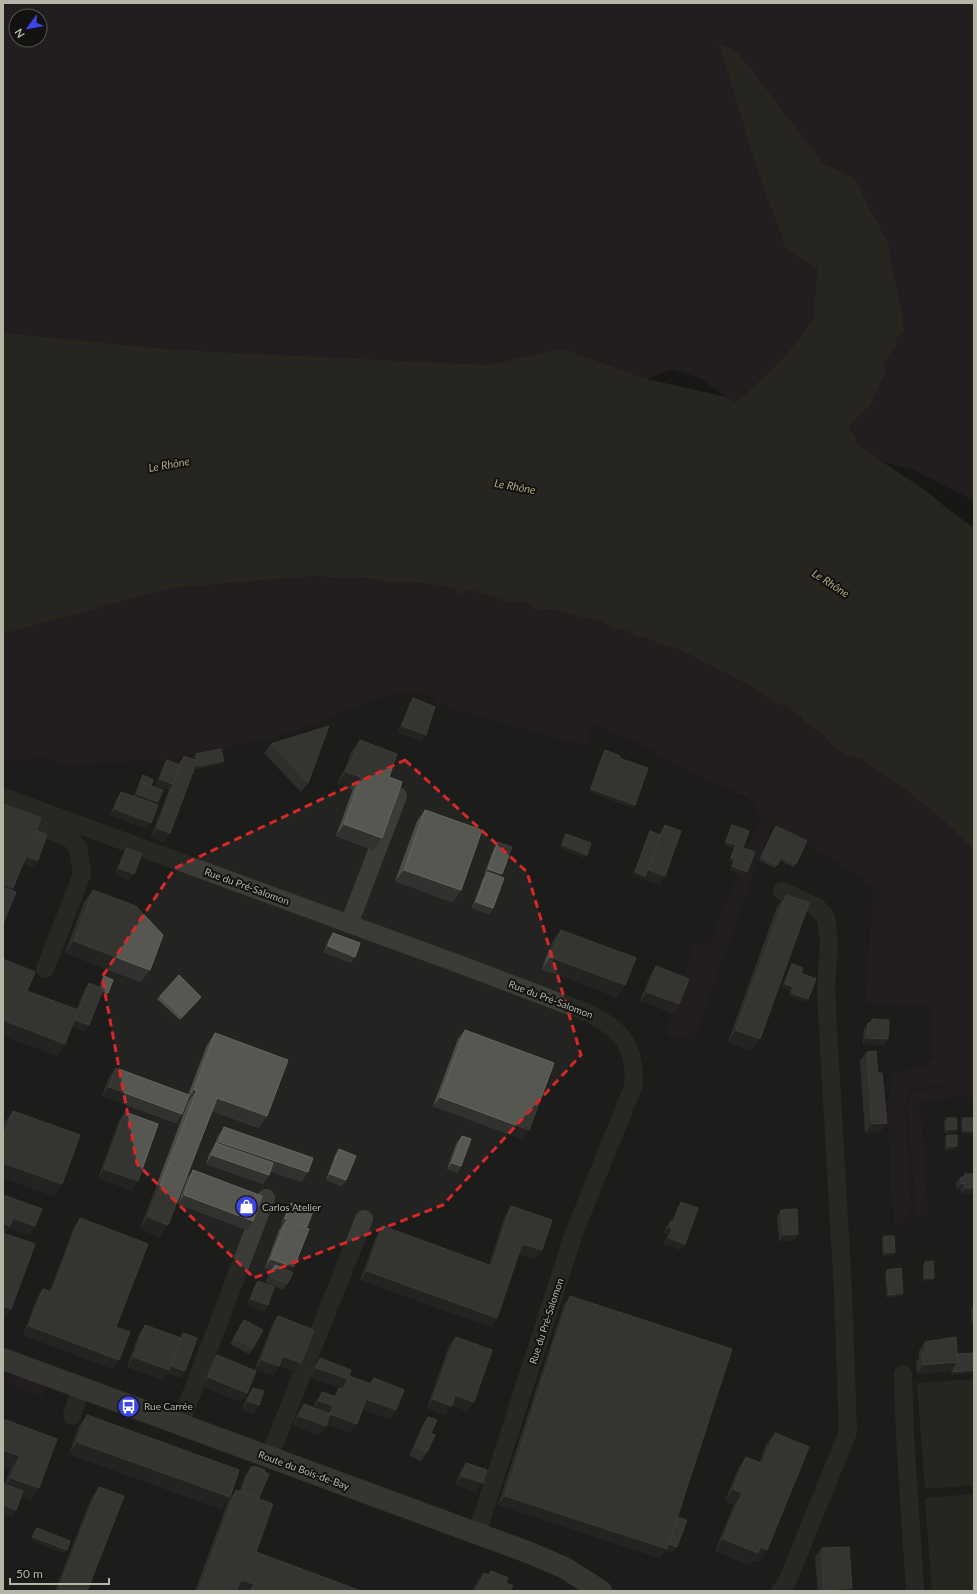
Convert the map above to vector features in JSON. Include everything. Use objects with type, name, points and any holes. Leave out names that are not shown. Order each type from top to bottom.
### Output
[{"type":"main road","name":"Route du Bois-de-Bay","points":[[3,1359],[530,1553],[565,1568],[601,1591]]},
{"type":"street","points":[[349,924],[398,796]]},
{"type":"street","name":"Rue du Pré-Salomon","points":[[3,797],[482,972],[601,1019],[616,1030],[622,1038],[631,1053],[633,1062],[633,1087],[574,1233],[477,1533]]},
{"type":"street","points":[[3,812],[68,837],[78,847],[82,874],[45,970]]},
{"type":"street","points":[[780,1591],[787,1582],[848,1432],[843,1292],[827,1004],[829,942],[828,924],[823,912],[817,907],[782,891]]},
{"type":"street","points":[[180,1424],[266,1198]]},
{"type":"street","points":[[269,1457],[364,1219]]},
{"type":"street","points":[[903,1374],[905,1436],[915,1591]]},
{"type":"street","points":[[72,1416],[81,1388]]},
{"type":"highlighted area","points":[[405,760],[527,872],[581,1055],[443,1205],[254,1278],[137,1164],[102,977],[175,868]]},
{"type":"shaded area","points":[[3,3],[974,3],[974,501],[914,470],[881,461],[857,443],[855,435],[849,428],[855,419],[870,406],[884,363],[896,345],[901,308],[888,242],[869,208],[856,179],[823,163],[737,51],[720,43],[754,160],[786,249],[817,268],[814,319],[787,354],[748,392],[735,402],[700,378],[672,369],[647,379],[561,348],[489,365],[179,350],[3,333]]},
{"type":"shaded area","points":[[314,576],[354,579],[363,577],[384,582],[418,583],[443,586],[456,590],[458,593],[462,593],[464,590],[475,591],[506,600],[528,602],[541,610],[547,609],[564,612],[586,619],[588,618],[602,621],[613,628],[627,631],[639,637],[645,637],[652,641],[683,651],[754,688],[772,702],[787,706],[802,717],[803,722],[821,732],[833,746],[845,755],[863,760],[912,795],[944,821],[974,850],[974,1096],[925,1100],[920,1103],[928,1215],[915,1216],[916,1206],[908,1104],[913,1094],[917,1092],[945,1087],[948,1084],[913,1088],[905,1100],[904,1105],[911,1208],[908,1216],[905,1216],[905,1225],[894,1224],[890,1188],[887,1104],[893,1072],[926,1065],[927,1062],[933,1060],[933,1053],[931,1053],[932,1006],[865,1003],[873,887],[773,821],[694,1040],[667,1036],[669,1024],[682,988],[682,979],[694,945],[709,943],[742,864],[743,852],[761,818],[755,806],[746,798],[684,769],[638,743],[592,725],[585,746],[457,710],[436,702],[437,699],[406,692],[383,697],[325,720],[270,739],[180,757],[176,771],[160,762],[148,761],[63,765],[37,755],[22,762],[3,760],[3,634],[169,588]]},
{"type":"shaded area","points":[[406,692],[437,700],[436,702],[585,746],[591,725],[638,743],[684,769],[746,799],[755,806],[761,818],[743,852],[759,855],[773,820],[873,887],[865,1003],[932,1006],[931,1053],[933,1053],[933,1060],[926,1065],[893,1072],[888,1091],[888,1149],[894,1224],[904,1088],[974,1076],[974,1591],[3,1591],[3,761],[22,762],[37,755],[63,765],[148,761],[160,762],[175,771],[180,757],[236,746],[325,720],[383,697]]},
{"type":"shaded area","points":[[13,1374],[47,1386],[42,1397],[11,1385],[8,1377]]},
{"type":"water","name":"Le Rhône","points":[[719,43],[737,51],[823,163],[856,179],[869,208],[888,242],[904,331],[897,338],[896,345],[884,363],[886,370],[870,406],[855,419],[849,428],[855,435],[857,443],[929,493],[945,507],[974,528],[974,850],[944,821],[912,795],[863,760],[845,755],[833,746],[821,732],[803,722],[802,717],[787,706],[772,702],[754,688],[683,651],[652,641],[645,637],[639,637],[627,631],[613,628],[602,621],[588,618],[586,619],[564,612],[547,609],[535,609],[528,602],[506,601],[475,591],[464,590],[462,594],[458,593],[456,590],[443,586],[418,583],[384,582],[363,577],[354,579],[314,576],[170,588],[3,634],[3,333],[179,350],[489,365],[561,348],[647,379],[726,397],[735,402],[748,392],[787,354],[814,319],[817,268],[786,249],[754,160]]},
{"type":"water","points":[[974,1379],[974,1485],[925,1489],[917,1383]]},
{"type":"water","points":[[974,1494],[974,1591],[932,1591],[925,1498]]},
{"type":"building","points":[[413,698],[435,707],[426,735],[402,726]]},
{"type":"building","points":[[329,726],[308,783],[271,744]]},
{"type":"building","points":[[360,740],[397,754],[389,777],[402,782],[382,838],[344,824],[361,777],[346,772]]},
{"type":"building","points":[[221,749],[224,761],[199,766],[196,754]]},
{"type":"building","points":[[605,750],[620,756],[619,758],[648,768],[635,805],[591,789]]},
{"type":"building","points":[[184,756],[197,761],[170,833],[157,828]]},
{"type":"building","points":[[167,760],[180,765],[173,784],[160,779]]},
{"type":"building","points":[[143,775],[153,780],[151,786],[141,782],[140,783]]},
{"type":"building","points":[[141,782],[163,790],[158,802],[137,794]]},
{"type":"building","points":[[121,792],[158,805],[151,823],[115,809]]},
{"type":"building","points":[[3,804],[41,818],[13,888],[3,884]]},
{"type":"building","points":[[425,810],[482,830],[461,890],[404,870]]},
{"type":"building","points":[[665,825],[681,831],[665,876],[649,870]]},
{"type":"building","points":[[732,825],[749,831],[743,848],[755,852],[747,872],[732,866],[735,859],[731,858],[736,845],[726,842]]},
{"type":"building","points":[[776,826],[807,841],[796,864],[781,857],[777,865],[761,857]]},
{"type":"building","points":[[37,831],[47,835],[38,860],[28,857]]},
{"type":"building","points":[[650,831],[660,835],[645,876],[635,872]]},
{"type":"building","points":[[566,834],[591,843],[587,855],[562,845]]},
{"type":"building","points":[[498,842],[512,847],[502,874],[488,869]]},
{"type":"building","points":[[127,848],[142,854],[134,874],[119,868]]},
{"type":"building","points":[[487,872],[504,878],[493,908],[476,902]]},
{"type":"building","points":[[3,887],[16,892],[3,924]]},
{"type":"building","points":[[93,890],[136,906],[163,935],[150,970],[74,941]]},
{"type":"building","points":[[786,895],[809,903],[760,1039],[736,1030]]},
{"type":"building","points":[[561,930],[636,958],[625,985],[550,957]]},
{"type":"building","points":[[333,933],[360,943],[355,957],[328,946]]},
{"type":"building","points":[[3,959],[35,972],[27,991],[78,1010],[65,1044],[3,1020]]},
{"type":"building","points":[[792,964],[803,968],[801,973],[816,979],[808,999],[791,993],[793,987],[785,984]]},
{"type":"building","points":[[656,966],[689,979],[679,1004],[647,992]]},
{"type":"building","points":[[179,975],[201,997],[182,1017],[160,996]]},
{"type":"building","points":[[104,976],[113,980],[108,993],[102,991],[103,989],[100,987]]},
{"type":"building","points":[[89,983],[103,989],[89,1025],[75,1020]]},
{"type":"building","points":[[872,1019],[889,1020],[888,1039],[867,1038],[868,1023],[872,1024]]},
{"type":"building","points":[[465,1030],[554,1063],[529,1130],[440,1097]]},
{"type":"building","points":[[215,1033],[288,1060],[267,1116],[217,1098],[168,1225],[148,1217],[197,1090],[194,1090]]},
{"type":"building","points":[[876,1051],[878,1073],[882,1073],[887,1123],[872,1124],[867,1052]]},
{"type":"building","points":[[116,1068],[189,1095],[182,1114],[109,1087]]},
{"type":"building","points":[[13,1111],[80,1135],[62,1184],[3,1163],[3,1138]]},
{"type":"building","points":[[125,1112],[158,1124],[138,1181],[104,1169]]},
{"type":"building","points":[[947,1118],[956,1118],[957,1129],[947,1130]]},
{"type":"building","points":[[963,1118],[974,1118],[974,1131],[964,1131]]},
{"type":"building","points":[[224,1127],[313,1158],[308,1172],[219,1142]]},
{"type":"building","points":[[947,1135],[957,1135],[957,1146],[948,1147]]},
{"type":"building","points":[[462,1136],[471,1139],[461,1166],[452,1163]]},
{"type":"building","points":[[216,1143],[273,1163],[269,1175],[212,1155]]},
{"type":"building","points":[[339,1149],[356,1156],[346,1180],[330,1174]]},
{"type":"building","points":[[193,1170],[262,1196],[253,1221],[184,1195]]},
{"type":"building","points":[[965,1174],[974,1174],[974,1188],[965,1188],[965,1183],[961,1184],[961,1177],[965,1177]]},
{"type":"building","points":[[3,1195],[42,1209],[35,1226],[13,1218],[10,1226],[3,1223]]},
{"type":"building","points":[[681,1202],[698,1208],[685,1244],[669,1238],[672,1229],[669,1227],[671,1221],[674,1222]]},
{"type":"building","points":[[291,1203],[313,1211],[307,1227],[285,1219]]},
{"type":"building","points":[[511,1206],[552,1220],[542,1250],[522,1244],[497,1318],[367,1271],[383,1226],[492,1266]]},
{"type":"building","points":[[797,1209],[798,1234],[783,1235],[781,1210]]},
{"type":"building","points":[[80,1218],[148,1244],[116,1327],[130,1332],[119,1360],[29,1326],[43,1289],[52,1292]]},
{"type":"building","points":[[286,1221],[309,1229],[294,1267],[271,1259]]},
{"type":"building","points":[[3,1233],[35,1244],[11,1309],[3,1306]]},
{"type":"building","points":[[884,1236],[894,1236],[895,1252],[885,1253]]},
{"type":"building","points":[[933,1261],[934,1278],[925,1278],[925,1262]]},
{"type":"building","points":[[275,1265],[293,1273],[287,1284],[270,1276]]},
{"type":"building","points":[[901,1268],[903,1293],[889,1295],[887,1270]]},
{"type":"building","points":[[258,1281],[274,1287],[268,1305],[251,1299]]},
{"type":"building","points":[[570,1296],[732,1349],[667,1549],[505,1496]]},
{"type":"building","points":[[278,1316],[314,1330],[301,1363],[283,1356],[279,1366],[262,1360]]},
{"type":"building","points":[[244,1320],[263,1330],[253,1348],[234,1338]]},
{"type":"building","points":[[145,1325],[181,1338],[169,1370],[134,1357]]},
{"type":"building","points":[[183,1333],[197,1338],[185,1371],[171,1366]]},
{"type":"building","points":[[456,1337],[492,1350],[474,1402],[455,1395],[452,1406],[433,1399]]},
{"type":"building","points":[[956,1337],[958,1362],[923,1365],[922,1354],[926,1353],[925,1342]]},
{"type":"building","points":[[974,1353],[974,1370],[954,1372],[954,1368],[958,1362],[957,1354]]},
{"type":"building","points":[[217,1355],[256,1371],[247,1393],[208,1377]]},
{"type":"building","points":[[320,1358],[351,1370],[349,1376],[371,1384],[374,1378],[404,1390],[396,1410],[366,1399],[357,1424],[330,1414],[333,1406],[319,1401],[322,1392],[336,1397],[339,1388],[344,1389],[348,1379],[316,1368]]},
{"type":"building","points":[[253,1388],[264,1391],[259,1405],[248,1401]]},
{"type":"building","points":[[304,1404],[330,1414],[326,1426],[299,1416]]},
{"type":"building","points":[[87,1415],[239,1470],[230,1497],[77,1442]]},
{"type":"building","points":[[428,1417],[437,1420],[431,1433],[435,1435],[427,1452],[415,1447]]},
{"type":"building","points":[[3,1419],[57,1439],[39,1488],[11,1478],[20,1456],[3,1450]]},
{"type":"building","points":[[775,1433],[809,1447],[767,1550],[760,1547],[758,1553],[723,1539],[742,1493],[733,1489],[746,1457],[763,1464]]},
{"type":"building","points":[[466,1463],[487,1470],[483,1483],[462,1476]]},
{"type":"building","points":[[254,1466],[265,1470],[264,1472],[253,1468]]},
{"type":"building","points":[[251,1467],[269,1474],[259,1498],[242,1492]]},
{"type":"building","points":[[4,1484],[23,1491],[16,1510],[3,1505]]},
{"type":"building","points":[[99,1487],[124,1496],[87,1591],[58,1591]]},
{"type":"building","points":[[236,1490],[273,1504],[256,1552],[361,1591],[251,1591],[254,1584],[241,1580],[236,1591],[199,1591]]},
{"type":"building","points":[[677,1517],[687,1520],[677,1547],[668,1544]]},
{"type":"building","points":[[37,1528],[70,1541],[67,1550],[33,1537]]},
{"type":"building","points":[[849,1547],[852,1588],[824,1590],[822,1548]]},
{"type":"building","points":[[491,1571],[508,1578],[506,1583],[513,1586],[510,1591],[477,1591],[484,1573],[489,1575]]},
{"type":"place","name":"Carlos Atelier","points":[[246,1207]]},
{"type":"place","name":"Rue Carrée","points":[[129,1406]]}]
